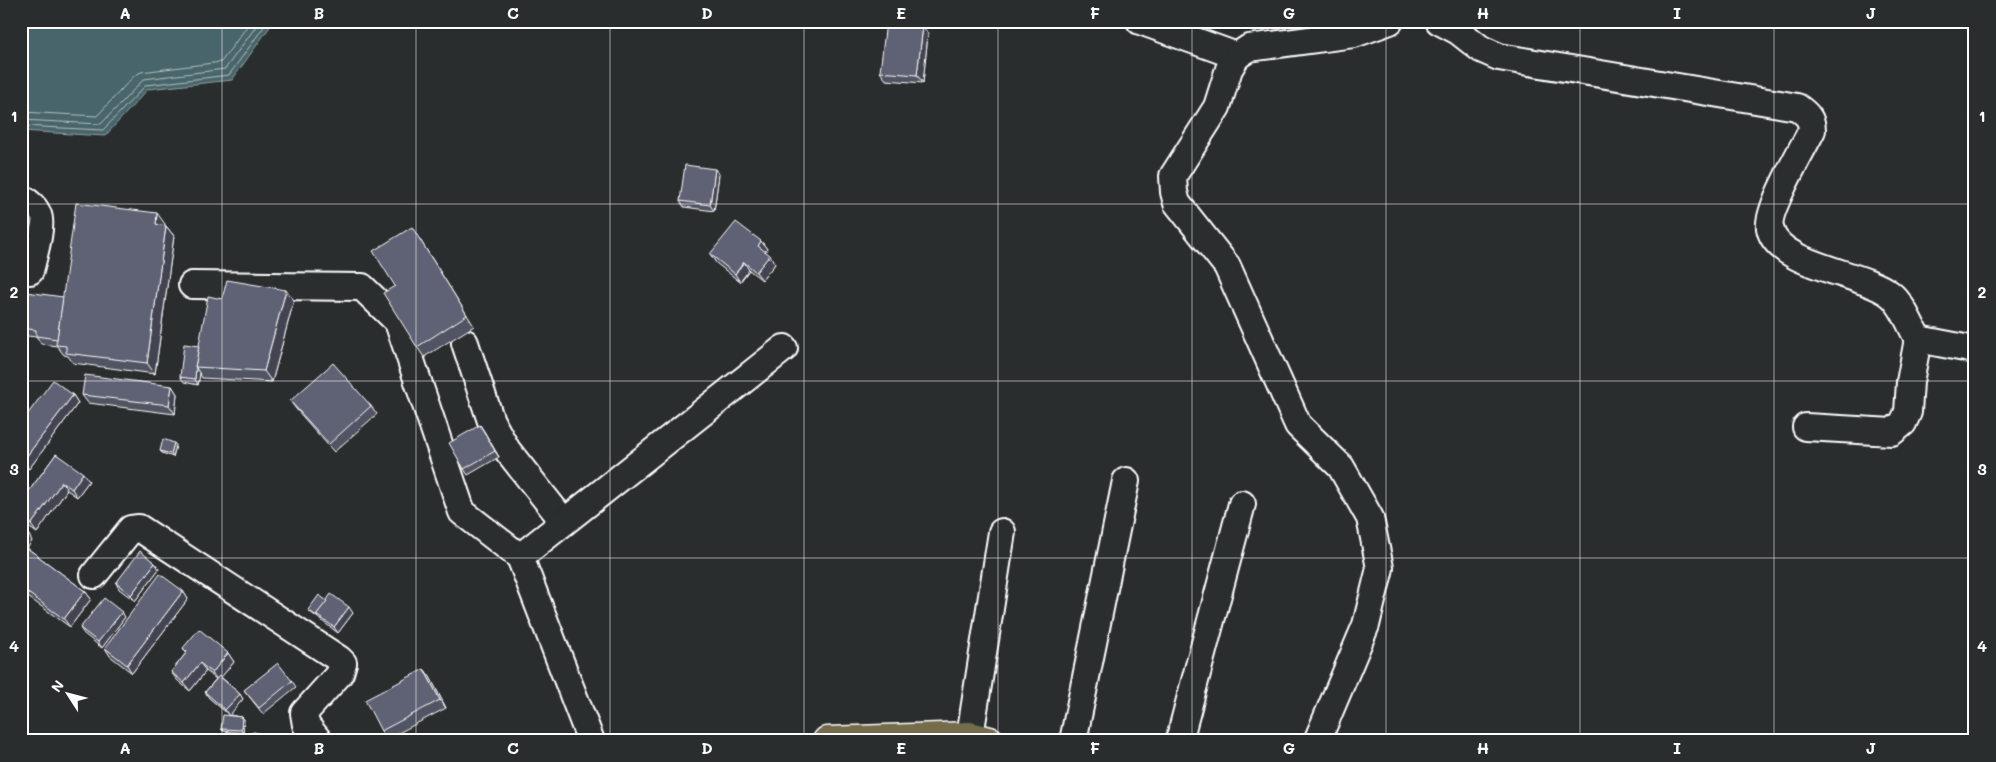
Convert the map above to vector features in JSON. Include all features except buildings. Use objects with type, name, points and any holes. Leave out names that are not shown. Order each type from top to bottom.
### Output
[{"type":"main road","points":[[827,741],[980,739]]},
{"type":"street","points":[[1140,21],[1237,56]]},
{"type":"street","points":[[1317,741],[1366,625],[1380,568],[1370,518],[1341,467],[1298,425],[1227,266],[1177,202],[1173,176],[1217,107],[1229,69],[1237,56],[1249,48],[1354,34],[1390,21]]},
{"type":"street","points":[[1439,21],[1458,31],[1480,49],[1499,58],[1798,107],[1809,118],[1812,122],[1812,130],[1773,208],[1769,227],[1777,243],[1793,254],[1874,285],[1891,294],[1902,309],[1918,339],[1910,382],[1908,412],[1903,423],[1892,432],[1806,426]]},
{"type":"street","points":[[21,198],[30,202],[39,215],[30,271]]},
{"type":"street","points":[[192,284],[362,287],[398,322],[462,512],[520,557],[590,741]]},
{"type":"street","points":[[1918,339],[1975,350]]},
{"type":"street","points":[[465,342],[491,421],[508,450],[564,522]]},
{"type":"street","points":[[520,557],[784,348]]},
{"type":"street","points":[[1073,741],[1126,481]]},
{"type":"street","points":[[1179,741],[1242,504]]},
{"type":"street","points":[[94,575],[131,529],[139,528],[339,659],[342,663],[340,673],[304,713],[306,725],[319,741]]},
{"type":"street","points":[[980,739],[1002,532]]},
{"type":"water","points":[[21,21],[274,21],[232,80],[148,89],[105,136],[21,131]]}]
